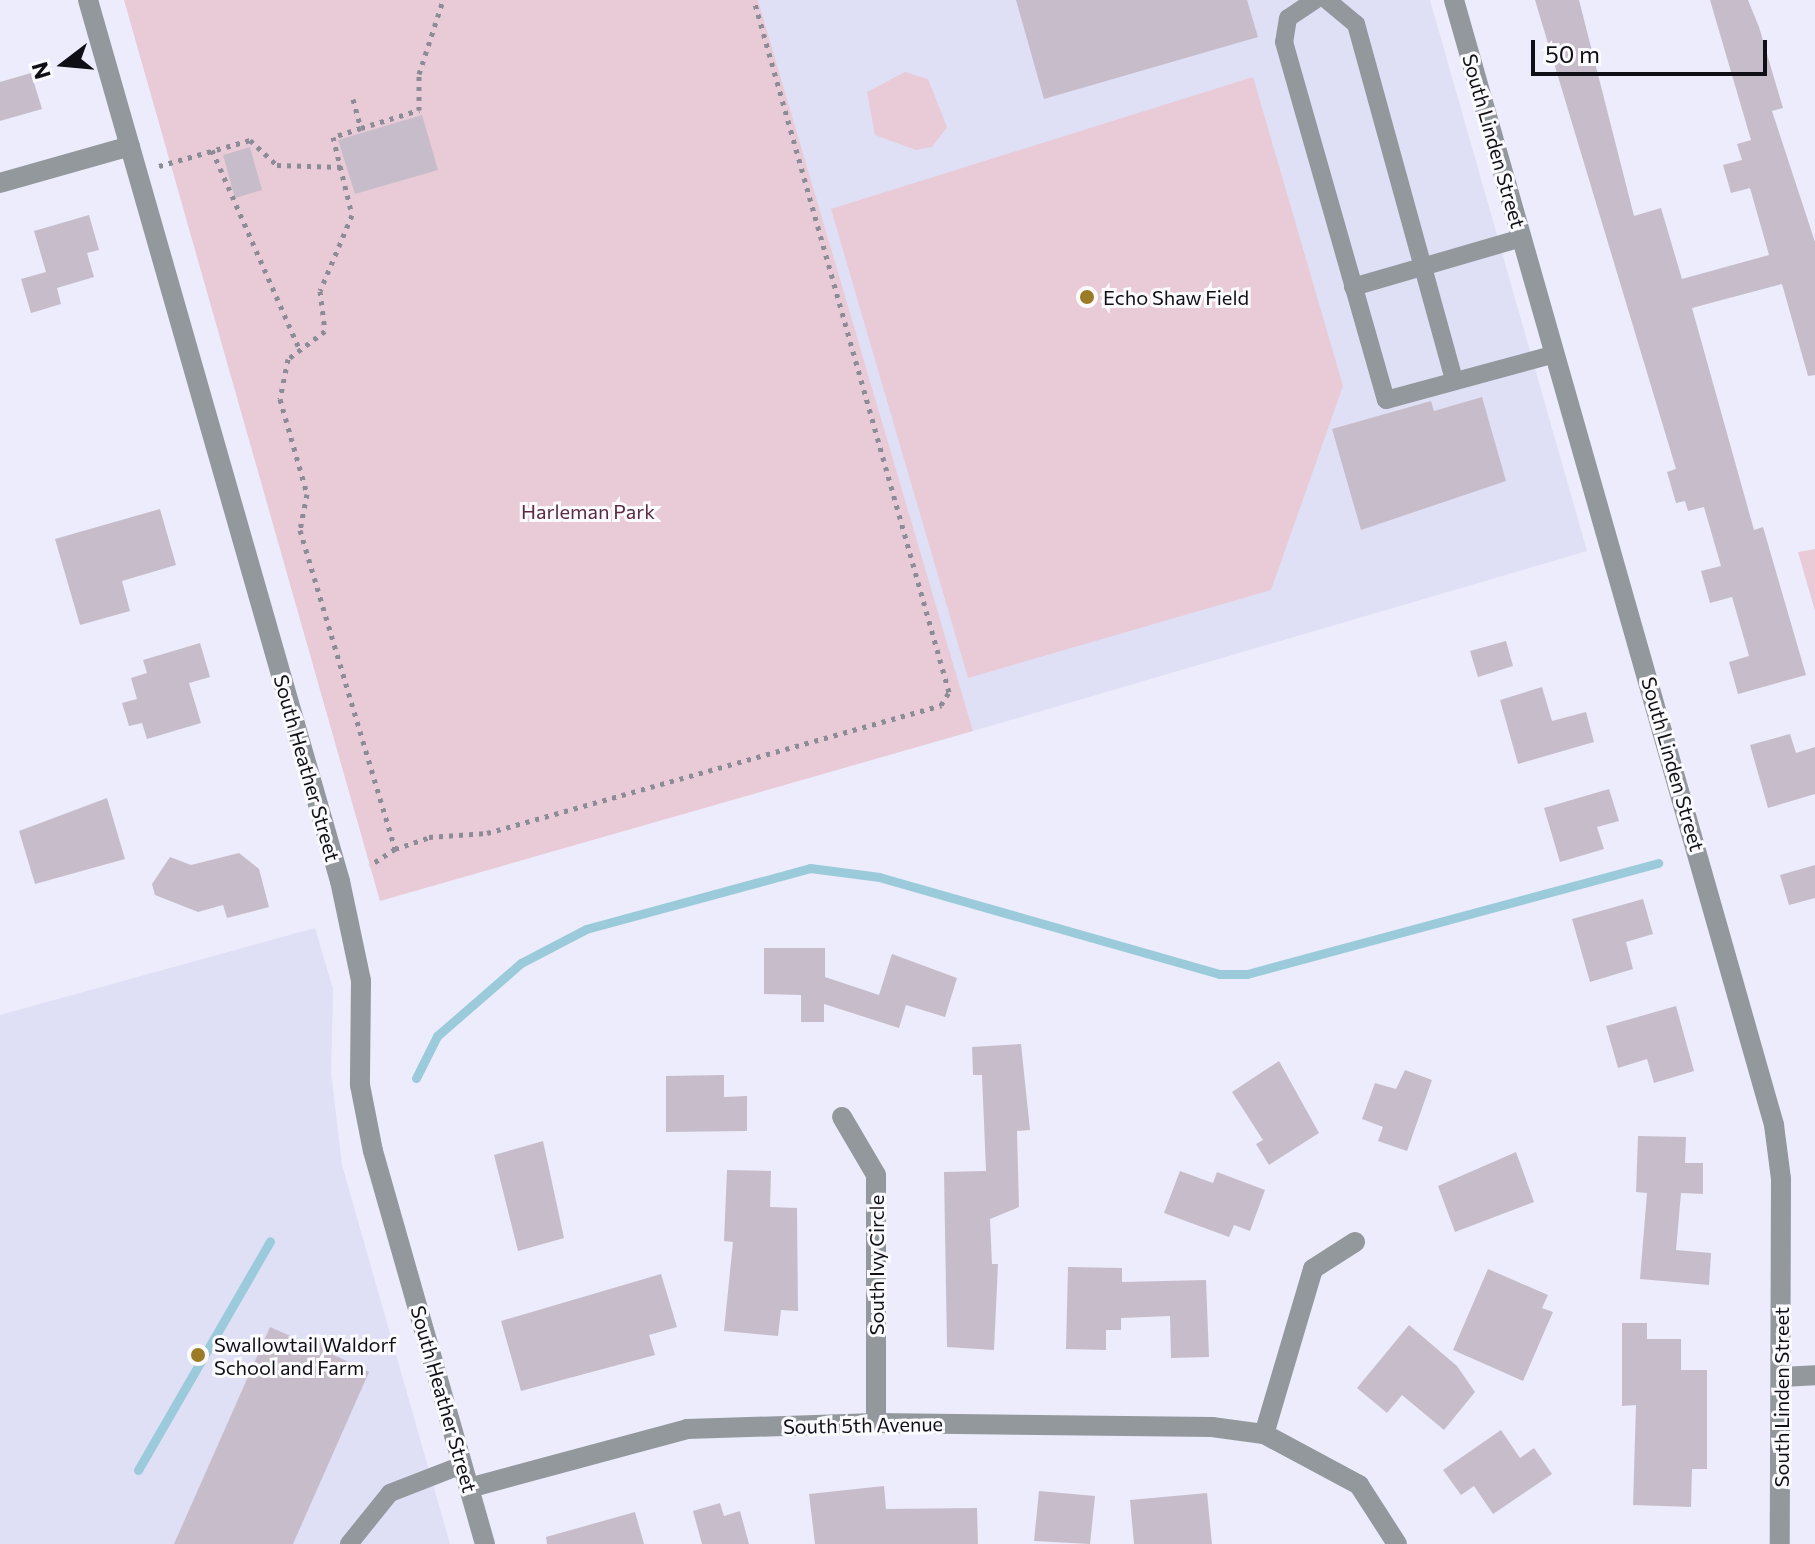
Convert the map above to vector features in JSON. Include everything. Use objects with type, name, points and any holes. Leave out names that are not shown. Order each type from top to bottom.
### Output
[{"type":"street","name":"South Heather Street","points":[[88,0],[340,881],[361,981],[360,1085],[373,1151],[485,1544]]},
{"type":"street","name":"South Linden Street","points":[[1454,0],[1771,1113],[1781,1179],[1780,1544]]},
{"type":"street","points":[[0,183],[130,146]]},
{"type":"street","name":"South Ivy Circle","points":[[842,1117],[876,1175],[876,1423]]},
{"type":"street","points":[[1355,1242],[1313,1269],[1264,1434],[1359,1485],[1397,1544]]},
{"type":"street","points":[[1782,1377],[1815,1375]]},
{"type":"street","name":"South 5th Avenue","points":[[469,1488],[687,1429],[876,1423],[1212,1427],[1264,1434]]},
{"type":"lane","points":[[1315,0],[1295,9],[1284,42],[1386,400],[1555,354]]},
{"type":"lane","points":[[1327,0],[1356,24],[1454,381]]},
{"type":"lane","points":[[1353,287],[1522,238]]},
{"type":"lane","points":[[349,1544],[390,1493],[462,1465]]},
{"type":"path","points":[[395,849],[299,525],[307,494],[280,399],[288,359],[325,331],[323,278],[349,229],[352,197],[333,137],[419,110],[419,74],[443,0]]},
{"type":"path","points":[[370,865],[395,849],[429,837],[502,829],[941,705],[949,692],[754,0]]},
{"type":"path","points":[[353,99],[361,128]]},
{"type":"path","points":[[138,173],[250,140],[277,165],[343,167]]},
{"type":"path","points":[[212,150],[299,348]]},
{"type":"shaded area","points":[[758,0],[1430,0],[1587,551],[973,731]]},
{"type":"shaded area","name":"Swallowtail Waldorf School and Farm","points":[[315,928],[333,989],[331,1073],[342,1165],[450,1544],[0,1544],[0,1015]]},
{"type":"green space","name":"Harleman Park","points":[[124,0],[758,0],[973,731],[380,901]]},
{"type":"green space","points":[[905,72],[928,79],[947,127],[932,147],[916,150],[875,135],[867,92]]},
{"type":"green space","name":"Echo Shaw Field","points":[[1253,77],[1343,386],[1271,590],[968,678],[831,209]]},
{"type":"green space","points":[[1815,549],[1815,611],[1798,552]]},
{"type":"building","points":[[1016,0],[1247,0],[1258,37],[1044,99]]},
{"type":"building","points":[[1535,0],[1579,0],[1634,216],[1661,208],[1682,279],[1769,255],[1750,188],[1731,193],[1723,165],[1742,160],[1737,144],[1751,140],[1710,0],[1748,0],[1759,27],[1783,108],[1772,111],[1815,242],[1815,375],[1808,376],[1782,284],[1692,308],[1754,530],[1763,527],[1806,675],[1738,694],[1729,662],[1749,656],[1732,597],[1710,603],[1701,571],[1721,566],[1704,507],[1688,511],[1685,501],[1676,503],[1667,472],[1676,469]]},
{"type":"building","points":[[31,73],[42,109],[0,121],[0,82]]},
{"type":"building","points":[[422,115],[438,170],[355,194],[338,140]]},
{"type":"building","points":[[250,147],[262,190],[235,198],[223,155]]},
{"type":"building","points":[[89,215],[99,250],[87,253],[94,277],[57,288],[61,304],[31,313],[21,279],[46,272],[34,231]]},
{"type":"building","points":[[1482,397],[1506,481],[1361,530],[1332,429],[1431,401],[1434,411]]},
{"type":"building","points":[[160,509],[176,565],[122,581],[130,611],[80,625],[55,539]]},
{"type":"building","points":[[1506,641],[1513,666],[1478,677],[1470,651]]},
{"type":"building","points":[[200,643],[210,677],[189,683],[201,723],[147,739],[142,723],[129,726],[122,703],[137,699],[131,678],[147,673],[143,660]]},
{"type":"building","points":[[1542,687],[1552,721],[1586,712],[1594,742],[1518,764],[1500,700]]},
{"type":"building","points":[[1790,734],[1796,753],[1815,747],[1815,794],[1768,808],[1750,745]]},
{"type":"building","points":[[1609,789],[1619,821],[1597,827],[1604,849],[1560,862],[1544,808]]},
{"type":"building","points":[[107,798],[125,859],[35,884],[19,831]]},
{"type":"building","points":[[239,853],[259,869],[269,907],[227,918],[223,905],[198,912],[155,895],[152,884],[170,857],[191,865]]},
{"type":"building","points":[[1815,865],[1815,898],[1789,905],[1780,875]]},
{"type":"building","points":[[1643,899],[1653,934],[1626,942],[1633,969],[1590,982],[1572,919]]},
{"type":"building","points":[[764,948],[825,948],[825,977],[879,995],[892,954],[957,978],[945,1017],[906,1005],[899,1028],[824,1004],[824,1022],[801,1022],[801,995],[764,994]]},
{"type":"building","points":[[1676,1006],[1694,1071],[1654,1083],[1647,1059],[1618,1068],[1606,1026]]},
{"type":"building","points":[[1021,1044],[1030,1130],[1017,1131],[1019,1207],[990,1219],[992,1264],[998,1264],[994,1350],[947,1347],[944,1172],[986,1171],[982,1075],[973,1075],[972,1047]]},
{"type":"building","points":[[1279,1061],[1319,1133],[1269,1165],[1256,1144],[1263,1140],[1232,1092]]},
{"type":"building","points":[[1405,1070],[1432,1080],[1407,1151],[1378,1141],[1383,1127],[1362,1119],[1375,1083],[1396,1089]]},
{"type":"building","points":[[724,1075],[724,1097],[747,1096],[747,1131],[666,1132],[666,1076]]},
{"type":"building","points":[[1638,1136],[1686,1137],[1685,1163],[1703,1163],[1703,1194],[1681,1193],[1676,1250],[1711,1253],[1709,1285],[1640,1279],[1647,1193],[1636,1192]]},
{"type":"building","points":[[543,1141],[564,1238],[518,1251],[494,1155]]},
{"type":"building","points":[[1516,1152],[1534,1202],[1455,1232],[1438,1186]]},
{"type":"building","points":[[727,1170],[771,1171],[770,1207],[797,1208],[798,1311],[781,1310],[778,1336],[724,1331],[733,1242],[724,1241]]},
{"type":"building","points":[[1180,1171],[1213,1183],[1217,1172],[1265,1190],[1250,1231],[1234,1225],[1229,1237],[1164,1213]]},
{"type":"building","points":[[1068,1267],[1122,1268],[1122,1282],[1206,1280],[1209,1357],[1171,1358],[1170,1316],[1121,1318],[1121,1330],[1106,1330],[1106,1350],[1066,1349]]},
{"type":"building","points":[[1488,1269],[1548,1295],[1542,1308],[1553,1312],[1523,1381],[1453,1350]]},
{"type":"building","points":[[661,1274],[677,1327],[649,1335],[655,1355],[521,1391],[501,1321]]},
{"type":"building","points":[[1622,1323],[1647,1323],[1647,1339],[1681,1339],[1681,1370],[1707,1370],[1707,1469],[1692,1469],[1691,1507],[1633,1505],[1636,1405],[1622,1406]]},
{"type":"building","points":[[1409,1325],[1457,1366],[1475,1392],[1444,1430],[1402,1395],[1387,1413],[1357,1388]]},
{"type":"building","points":[[270,1327],[306,1343],[310,1334],[337,1346],[334,1355],[369,1372],[293,1544],[174,1544]]},
{"type":"building","points":[[1501,1430],[1520,1458],[1534,1448],[1552,1474],[1493,1514],[1474,1486],[1461,1495],[1443,1470]]},
{"type":"building","points":[[884,1486],[886,1509],[977,1508],[978,1544],[815,1544],[809,1494]]},
{"type":"building","points":[[1039,1491],[1095,1496],[1090,1544],[1034,1541]]},
{"type":"building","points":[[1207,1493],[1212,1544],[1134,1544],[1130,1500]]},
{"type":"building","points":[[720,1503],[724,1516],[740,1511],[749,1544],[702,1544],[693,1511]]},
{"type":"building","points":[[635,1512],[644,1544],[547,1544],[546,1537]]},
{"type":"waterway","points":[[416,1078],[437,1036],[521,963],[586,929],[810,868],[879,877],[1219,974],[1247,974],[1658,863]]},
{"type":"waterway","points":[[138,1470],[270,1241]]},
{"type":"place","name":"Echo Shaw Field","points":[[1087,297]]},
{"type":"place","name":"Swallowtail Waldorf School and Farm","points":[[198,1355]]}]
